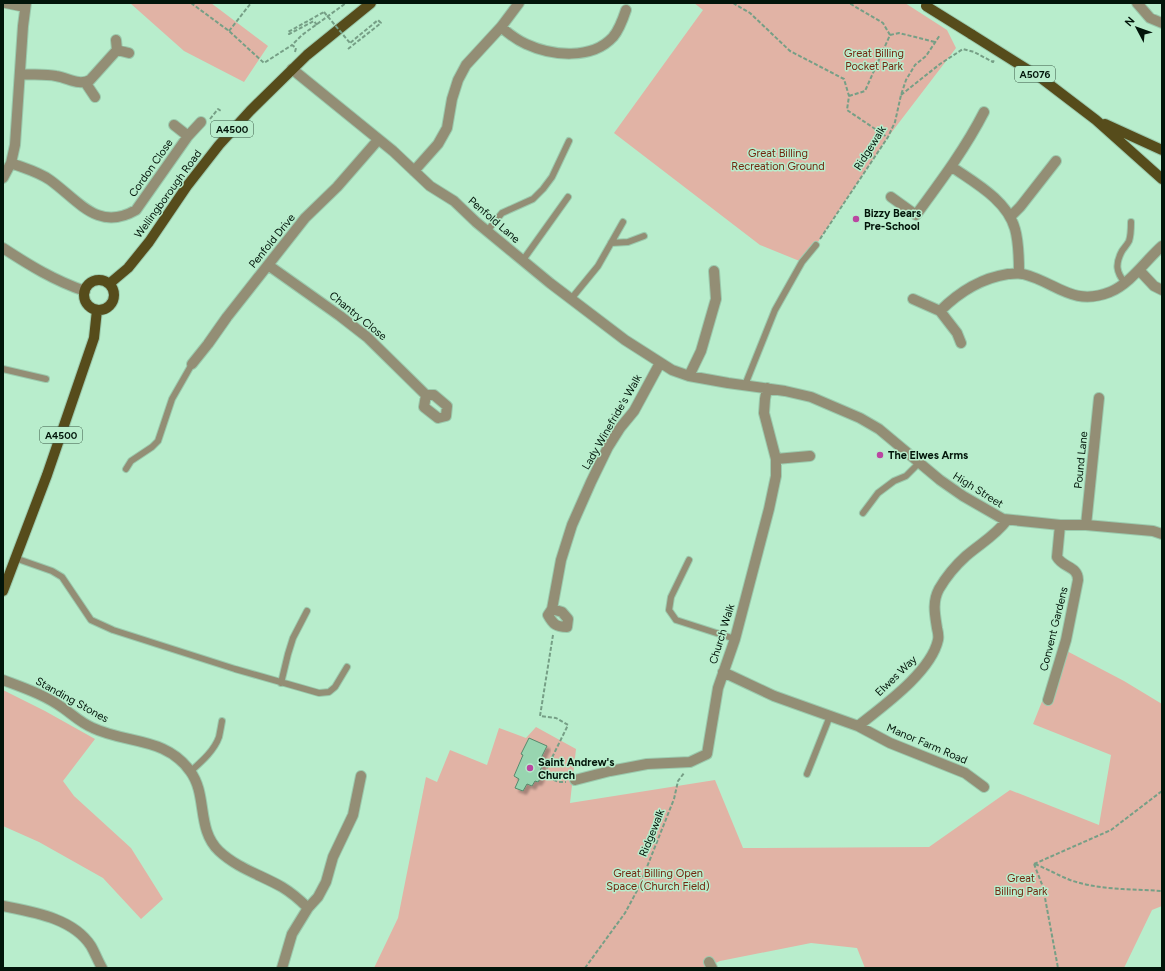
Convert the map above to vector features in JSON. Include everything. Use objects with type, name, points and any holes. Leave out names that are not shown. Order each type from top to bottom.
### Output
[{"type":"main road","name":"Wellingborough Road","points":[[109,284],[128,268],[149,242],[183,190],[231,130],[307,55],[371,3]]},
{"type":"main road","name":"A5076","points":[[924,4],[1041,78],[1096,120],[1162,179]]},
{"type":"main road","name":"A5076","points":[[1096,120],[1162,150]]},
{"type":"main road","points":[[100,280],[109,284],[113,294],[111,304],[97,310],[88,305],[85,301],[85,291],[90,283],[95,281],[100,280]]},
{"type":"main road","name":"A4500","points":[[3,590],[47,475],[94,338],[97,310]]},
{"type":"street","points":[[3,178],[11,163],[15,145],[21,74],[23,26],[26,5],[6,3]]},
{"type":"street","points":[[414,171],[438,144],[447,128],[452,99],[458,80],[466,65],[501,27],[519,3]]},
{"type":"street","points":[[1137,3],[1150,18],[1162,23]]},
{"type":"street","points":[[501,27],[514,38],[527,45],[546,51],[565,54],[581,53],[601,46],[613,37],[621,24],[626,10]]},
{"type":"street","points":[[21,74],[55,76],[79,83],[86,82],[90,80],[117,45],[130,53]]},
{"type":"street","name":"Penfold Lane","points":[[292,69],[393,151],[430,186],[454,201],[571,299],[625,340],[660,363],[672,370],[689,376]]},
{"type":"street","points":[[86,82],[94,97]]},
{"type":"street","points":[[891,197],[916,214],[952,167],[971,138],[984,112]]},
{"type":"street","name":"Cordon Close","points":[[11,163],[35,171],[88,210],[101,217],[115,218],[126,216],[136,210],[188,136],[201,122]]},
{"type":"street","points":[[174,125],[188,136]]},
{"type":"street","name":"Penfold Drive","points":[[192,364],[305,218],[337,186],[378,140]]},
{"type":"street","points":[[1010,216],[1020,207],[1056,161]]},
{"type":"street","points":[[952,167],[996,200],[1010,216],[1015,229],[1018,248],[1019,273]]},
{"type":"street","points":[[940,311],[958,295],[980,282],[1003,275],[1019,273],[1033,277],[1066,293],[1083,296],[1096,296],[1108,292],[1125,283],[1158,249],[1162,240]]},
{"type":"street","points":[[3,248],[34,268],[73,287],[85,291]]},
{"type":"street","name":"Chantry Close","points":[[268,265],[340,316],[366,337],[426,394]]},
{"type":"street","points":[[1138,270],[1154,286],[1162,290]]},
{"type":"street","points":[[689,376],[701,351],[716,299],[714,271]]},
{"type":"street","points":[[913,300],[940,311],[957,333],[961,343]]},
{"type":"street","name":"Lady Winefride's Walk","points":[[554,624],[548,615],[552,609],[561,560],[572,525],[608,447],[620,428],[634,411],[660,363]]},
{"type":"street","name":"High Street","points":[[689,376],[785,391],[811,397],[860,418],[879,429],[940,480],[963,496],[985,510],[1007,520],[1161,532]]},
{"type":"street","name":"Church Walk","points":[[575,780],[647,764],[690,762],[707,754],[718,688],[735,638],[769,509],[776,476],[776,459],[764,413],[767,388]]},
{"type":"street","name":"Pound Lane","points":[[1086,525],[1099,398]]},
{"type":"street","points":[[776,459],[810,456]]},
{"type":"street","name":"Elwes Way","points":[[858,726],[898,693],[924,668],[935,652],[939,638],[934,606],[938,590],[966,556],[998,531],[1007,520]]},
{"type":"street","name":"Convent Gardens","points":[[1048,700],[1066,640],[1078,580],[1075,570],[1061,563],[1057,557],[1060,525]]},
{"type":"street","points":[[552,609],[562,612],[568,619],[567,627],[558,627],[554,624]]},
{"type":"street","points":[[723,672],[774,696],[858,726]]},
{"type":"street","name":"Standing Stones","points":[[3,680],[31,690],[47,698],[93,728],[108,734],[161,747],[170,751],[191,771],[199,791],[206,832],[211,842],[218,850],[226,858],[281,886],[293,894],[308,908]]},
{"type":"street","name":"Manor Farm Road","points":[[858,726],[890,744],[965,773],[984,786]]},
{"type":"street","points":[[282,968],[292,934],[308,908],[318,897],[326,882],[343,834],[353,815],[361,776]]},
{"type":"street","points":[[3,906],[50,917],[69,926],[81,934],[90,945],[102,968]]},
{"type":"lane","points":[[487,230],[502,213],[533,199],[543,189],[552,177],[569,141]]},
{"type":"lane","points":[[523,260],[568,197]]},
{"type":"lane","points":[[571,299],[598,266],[623,222]]},
{"type":"lane","points":[[1125,283],[1118,275],[1117,269],[1118,260],[1128,242],[1131,222]]},
{"type":"lane","points":[[611,243],[628,242],[644,236]]},
{"type":"lane","points":[[745,385],[775,310],[802,262],[816,244]]},
{"type":"lane","points":[[126,469],[131,461],[152,447],[158,441],[172,399],[192,364]]},
{"type":"lane","points":[[3,369],[46,379]]},
{"type":"lane","points":[[863,513],[878,493],[894,481],[906,476],[919,463]]},
{"type":"lane","points":[[15,558],[52,571],[62,577],[91,620],[113,630],[281,683],[319,693],[329,692],[334,687],[346,667]]},
{"type":"lane","points":[[689,560],[671,597],[669,610],[676,620],[735,638]]},
{"type":"lane","points":[[281,683],[293,638],[307,611]]},
{"type":"lane","points":[[807,774],[830,716]]},
{"type":"lane","points":[[191,771],[214,747],[219,738],[222,722]]},
{"type":"path","points":[[192,3],[229,31],[264,63],[292,45],[346,3]]},
{"type":"path","points":[[229,31],[251,3]]},
{"type":"path","points":[[733,3],[750,13],[790,50],[844,79],[849,96],[847,110],[888,137]]},
{"type":"path","points":[[849,3],[883,24],[890,35]]},
{"type":"path","points":[[317,25],[314,21],[289,34],[288,32],[324,12],[350,43],[378,20],[381,23],[348,49]]},
{"type":"path","points":[[890,35],[899,33],[935,42]]},
{"type":"path","points":[[849,96],[865,91],[890,35]]},
{"type":"path","name":"Ridgewalk","points":[[816,244],[888,137],[895,122],[900,95],[906,80],[915,65],[926,56],[940,35]]},
{"type":"path","points":[[292,45],[296,48],[292,69]]},
{"type":"path","points":[[900,95],[940,64],[963,49],[974,52],[993,62],[1000,52]]},
{"type":"path","points":[[554,624],[540,716],[556,718],[568,725],[543,776],[559,782],[575,780]]},
{"type":"path","name":"Ridgewalk","points":[[585,968],[624,914],[639,887],[674,799],[678,781],[690,762]]},
{"type":"path","points":[[1034,864],[1111,830],[1162,791]]},
{"type":"path","points":[[1034,864],[1070,880],[1121,889],[1162,891]]},
{"type":"path","points":[[1034,864],[1043,888],[1058,968]]},
{"type":"green space","points":[[130,3],[211,3],[268,46],[244,82],[184,51]]},
{"type":"green space","name":"Great Billing Recreation Ground","points":[[694,3],[905,3],[947,30],[956,48],[888,137],[816,245],[802,262],[760,245],[614,133],[703,10]]},
{"type":"green space","points":[[1063,649],[1124,681],[1162,704],[1162,906],[1152,910],[1124,968],[865,968],[857,948],[811,943],[720,961],[705,968],[374,968],[398,918],[426,777],[437,782],[450,750],[487,765],[499,728],[526,738],[536,727],[576,749],[570,803],[715,780],[743,848],[929,847],[1010,790],[1099,825],[1111,755],[1033,724]]},
{"type":"green space","points":[[3,690],[45,711],[95,739],[63,781],[74,796],[131,848],[163,899],[141,919],[103,878],[39,842],[3,826]]},
{"type":"building","name":"Saint Andrew's Church","points":[[529,738],[547,746],[541,758],[545,760],[538,775],[541,777],[540,779],[538,782],[535,781],[532,786],[527,784],[523,791],[515,788],[519,779],[514,776],[523,755],[521,754]]},
{"type":"place","name":"Bizzy Bears Pre-School","points":[[856,219]]},
{"type":"place","name":"The Elwes Arms","points":[[880,455]]},
{"type":"place","name":"Saint Andrew's Church","points":[[530,768]]},
{"type":"park label","name":"Great Billing Pocket Park","points":[[874,59]]},
{"type":"park label","name":"Great Billing Open Space (Church Field)","points":[[658,879]]},
{"type":"park label","name":"Great Billing Park","points":[[1021,884]]}]
